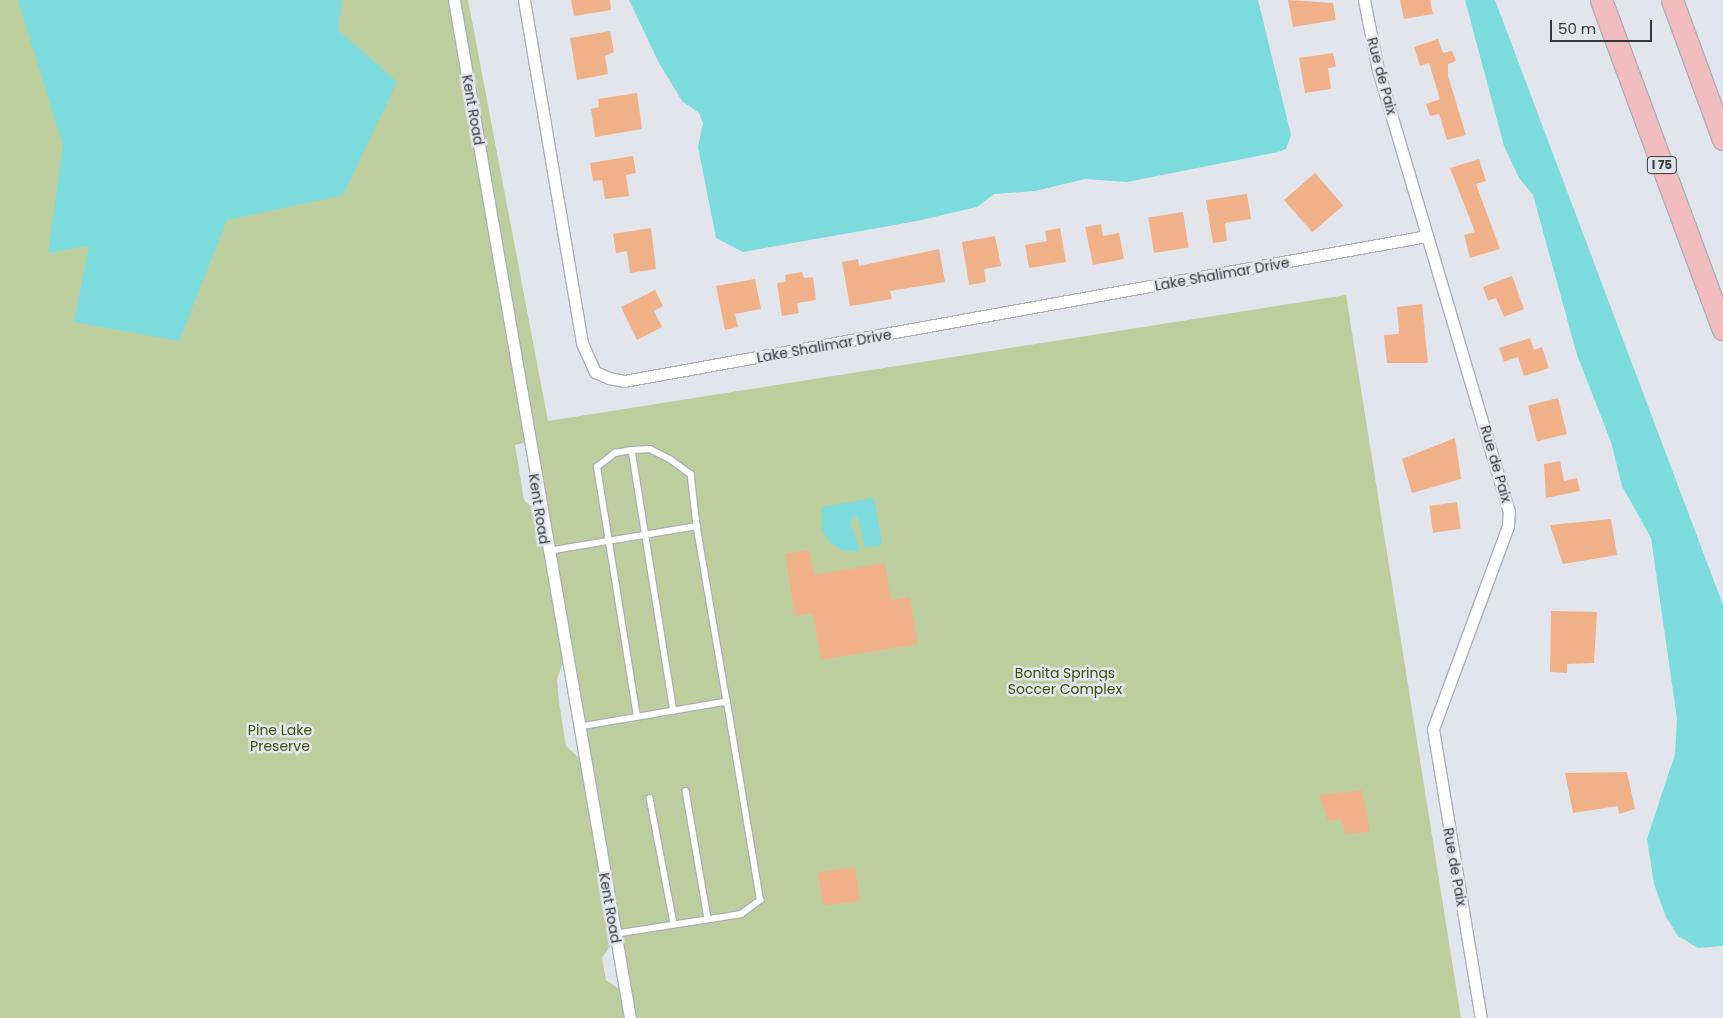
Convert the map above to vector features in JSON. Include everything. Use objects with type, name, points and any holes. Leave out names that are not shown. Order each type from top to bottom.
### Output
[{"type":"highway","name":"I 75","points":[[1602,0],[1723,329]]},
{"type":"highway","points":[[1672,0],[1723,139]]},
{"type":"street","name":"Kent Road","points":[[454,0],[546,551],[630,1018]]},
{"type":"street","name":"Lake Shalimar Drive","points":[[524,0],[582,343],[596,372],[609,378],[624,381],[1427,236]]},
{"type":"street","name":"Rue de Paix","points":[[1364,0],[1378,70],[1509,511],[1508,526],[1433,729],[1481,1018]]},
{"type":"lane","points":[[614,934],[748,911],[757,905],[761,893],[697,526],[690,474],[650,449],[615,453],[597,467],[637,718]]},
{"type":"lane","points":[[632,450],[644,535],[674,711]]},
{"type":"lane","points":[[546,551],[697,526]]},
{"type":"lane","points":[[577,728],[728,702]]},
{"type":"lane","points":[[686,792],[708,919]]},
{"type":"lane","points":[[650,798],[674,924]]},
{"type":"green space","points":[[0,0],[468,0],[548,421],[1346,295],[1461,1018],[636,1018],[529,442],[515,445],[524,500],[542,517],[566,654],[557,679],[566,746],[580,759],[615,939],[602,958],[606,980],[619,989],[625,1018],[0,1018]]},
{"type":"water","points":[[18,0],[342,0],[338,30],[397,82],[343,195],[227,220],[179,341],[74,322],[89,246],[48,253],[63,146]]},
{"type":"water","points":[[629,0],[1258,0],[1291,135],[1286,149],[1278,152],[1127,182],[1085,179],[1035,191],[994,194],[977,207],[917,221],[743,252],[716,238],[698,147],[703,123],[699,113],[682,101],[659,63]]},
{"type":"water","points":[[1465,0],[1495,0],[1723,605],[1723,946],[1698,948],[1678,936],[1666,917],[1654,884],[1647,839],[1675,754],[1677,719],[1651,538],[1622,486],[1611,442],[1577,355],[1533,195],[1519,178],[1504,146]]},
{"type":"water","points":[[874,498],[882,545],[865,548],[857,515],[850,522],[860,551],[844,551],[830,543],[822,530],[822,507]]},
{"type":"building","points":[[571,0],[610,0],[611,10],[574,16]]},
{"type":"building","points":[[1288,0],[1333,3],[1336,20],[1293,27]]},
{"type":"building","points":[[1400,0],[1430,0],[1433,14],[1404,19]]},
{"type":"building","points":[[610,31],[614,52],[605,56],[608,74],[577,80],[570,38]]},
{"type":"building","points":[[1438,39],[1443,53],[1452,51],[1456,61],[1448,64],[1448,76],[1466,135],[1447,140],[1439,114],[1430,116],[1426,104],[1440,99],[1429,63],[1420,66],[1414,47]]},
{"type":"building","points":[[1333,53],[1336,67],[1328,68],[1331,89],[1305,93],[1299,58]]},
{"type":"building","points":[[637,93],[642,129],[595,137],[591,109],[599,107],[598,99]]},
{"type":"building","points":[[633,156],[636,173],[626,175],[629,196],[605,199],[602,180],[593,181],[590,163]]},
{"type":"building","points":[[1479,159],[1486,181],[1476,184],[1500,249],[1470,258],[1464,235],[1475,232],[1450,168]]},
{"type":"building","points":[[1315,173],[1343,205],[1312,232],[1284,200]]},
{"type":"building","points":[[1247,194],[1251,219],[1225,223],[1227,241],[1213,243],[1206,200]]},
{"type":"building","points":[[1183,212],[1189,248],[1154,253],[1148,217]]},
{"type":"building","points":[[1101,224],[1103,236],[1119,233],[1124,259],[1093,265],[1085,227]]},
{"type":"building","points":[[651,228],[656,269],[630,273],[627,251],[616,253],[613,234]]},
{"type":"building","points":[[1060,228],[1066,262],[1029,268],[1025,245],[1047,241],[1045,231]]},
{"type":"building","points":[[995,236],[1001,266],[984,269],[986,282],[969,285],[962,242]]},
{"type":"building","points":[[939,249],[945,282],[890,291],[892,299],[850,306],[842,262],[858,259],[859,266]]},
{"type":"building","points":[[802,272],[804,278],[813,277],[816,300],[797,303],[799,313],[782,316],[777,283],[786,282],[785,275]]},
{"type":"building","points":[[1512,276],[1524,309],[1504,317],[1496,298],[1488,301],[1483,287]]},
{"type":"building","points":[[755,279],[761,309],[735,314],[738,327],[725,330],[716,286]]},
{"type":"building","points":[[655,290],[663,306],[654,311],[662,327],[637,340],[621,307]]},
{"type":"building","points":[[1422,304],[1428,363],[1387,363],[1384,335],[1399,334],[1397,307]]},
{"type":"building","points":[[1530,338],[1534,350],[1542,347],[1549,368],[1524,376],[1518,357],[1504,362],[1499,348]]},
{"type":"building","points":[[1558,398],[1567,434],[1537,441],[1528,405]]},
{"type":"building","points":[[1455,438],[1461,479],[1412,493],[1402,459]]},
{"type":"building","points":[[1560,461],[1564,481],[1577,478],[1580,491],[1546,498],[1544,464]]},
{"type":"building","points":[[1457,502],[1461,529],[1433,533],[1429,506]]},
{"type":"building","points":[[1611,519],[1617,555],[1563,564],[1550,525]]},
{"type":"building","points":[[809,550],[814,575],[885,563],[891,600],[910,597],[918,644],[821,660],[813,613],[795,616],[785,554]]},
{"type":"building","points":[[1551,611],[1597,612],[1594,663],[1567,664],[1567,673],[1550,672]]},
{"type":"building","points":[[1627,772],[1635,809],[1619,814],[1618,806],[1573,813],[1565,773]]},
{"type":"building","points":[[1362,790],[1370,832],[1346,834],[1341,819],[1328,821],[1319,795]]},
{"type":"building","points":[[855,867],[860,901],[823,906],[818,872]]},
{"type":"park label","name":"Bonita Springs Soccer Complex","points":[[1065,682]]},
{"type":"park label","name":"Pine Lake Preserve","points":[[280,738]]}]
